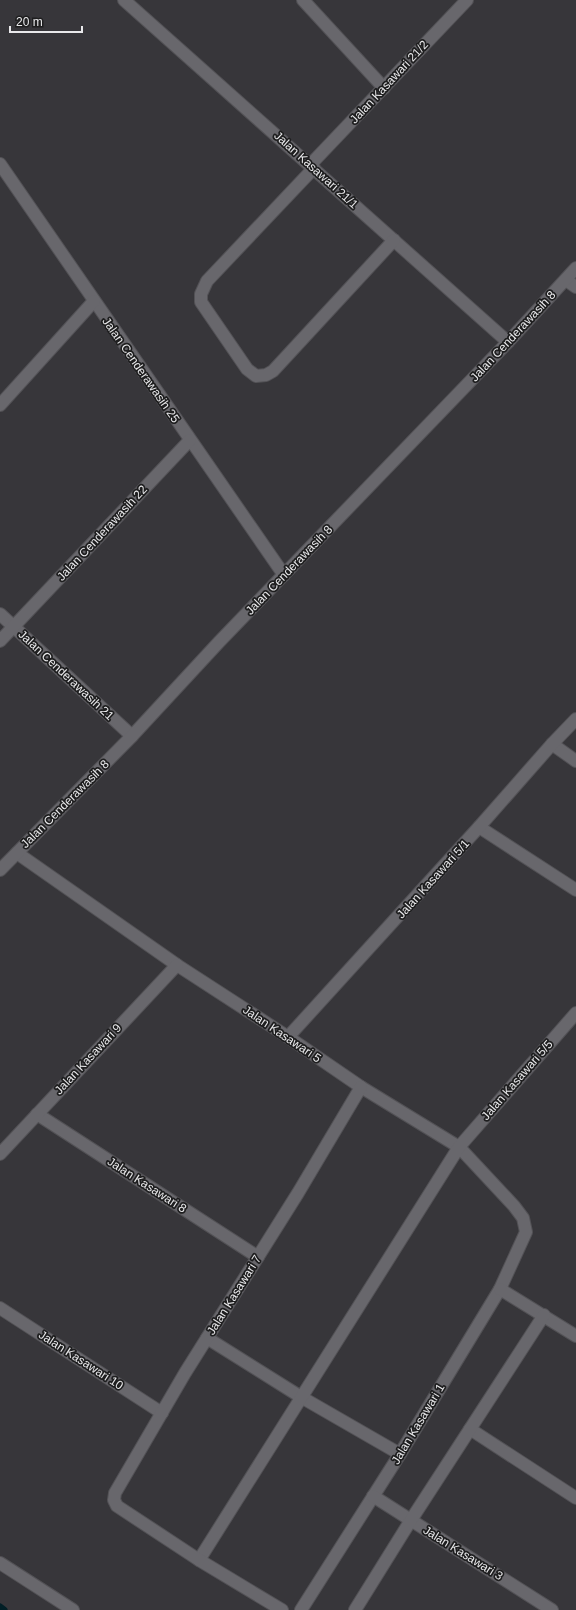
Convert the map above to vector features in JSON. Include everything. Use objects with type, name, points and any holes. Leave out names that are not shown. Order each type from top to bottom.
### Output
[{"type":"street","name":"Jalan Kasawari 21/1","points":[[124,0],[508,342]]},
{"type":"street","points":[[303,0],[384,88]]},
{"type":"street","name":"Jalan Kasawari 21/2","points":[[394,240],[273,370],[266,375],[256,376],[247,369],[201,302],[201,294],[207,281],[467,0]]},
{"type":"street","name":"Jalan Cenderawasih 25","points":[[0,164],[284,575]]},
{"type":"street","name":"Jalan Cenderawasih 8","points":[[0,870],[132,736],[508,342],[576,268]]},
{"type":"street","points":[[566,280],[576,287]]},
{"type":"street","points":[[0,406],[94,301]]},
{"type":"street","name":"Jalan Cenderawasih 22","points":[[0,641],[190,440]]},
{"type":"street","name":"Jalan Cenderawasih 21","points":[[0,614],[132,736]]},
{"type":"street","name":"Jalan Kasawari 5/1","points":[[288,1037],[576,719]]},
{"type":"street","points":[[552,744],[576,761]]},
{"type":"street","points":[[479,827],[576,890]]},
{"type":"street","name":"Jalan Kasawari 5","points":[[17,853],[177,965],[288,1037],[361,1087],[459,1147],[514,1206],[523,1218],[526,1232]]},
{"type":"street","name":"Jalan Kasawari 9","points":[[0,1154],[177,965]]},
{"type":"street","name":"Jalan Kasawari 5/5","points":[[199,1560],[459,1147],[576,1013]]},
{"type":"street","name":"Jalan Kasawari 7","points":[[199,1560],[117,1506],[114,1500],[115,1493],[207,1338],[361,1087]]},
{"type":"street","name":"Jalan Kasawari 8","points":[[37,1114],[258,1256]]},
{"type":"street","name":"Jalan Kasawari 1","points":[[301,1610],[400,1454],[500,1289],[526,1232]]},
{"type":"street","points":[[500,1289],[576,1336]]},
{"type":"street","name":"Jalan Kasawari 10","points":[[0,1308],[162,1413]]},
{"type":"street","points":[[356,1610],[411,1520],[544,1316]]},
{"type":"street","points":[[207,1338],[301,1397],[400,1454]]},
{"type":"street","points":[[470,1429],[576,1498]]},
{"type":"street","name":"Jalan Kasawari 3","points":[[373,1496],[552,1610]]},
{"type":"street","points":[[199,1560],[282,1610]]},
{"type":"street","points":[[0,1563],[73,1610]]},
{"type":"waterway","points":[[0,1607],[4,1610]]}]
